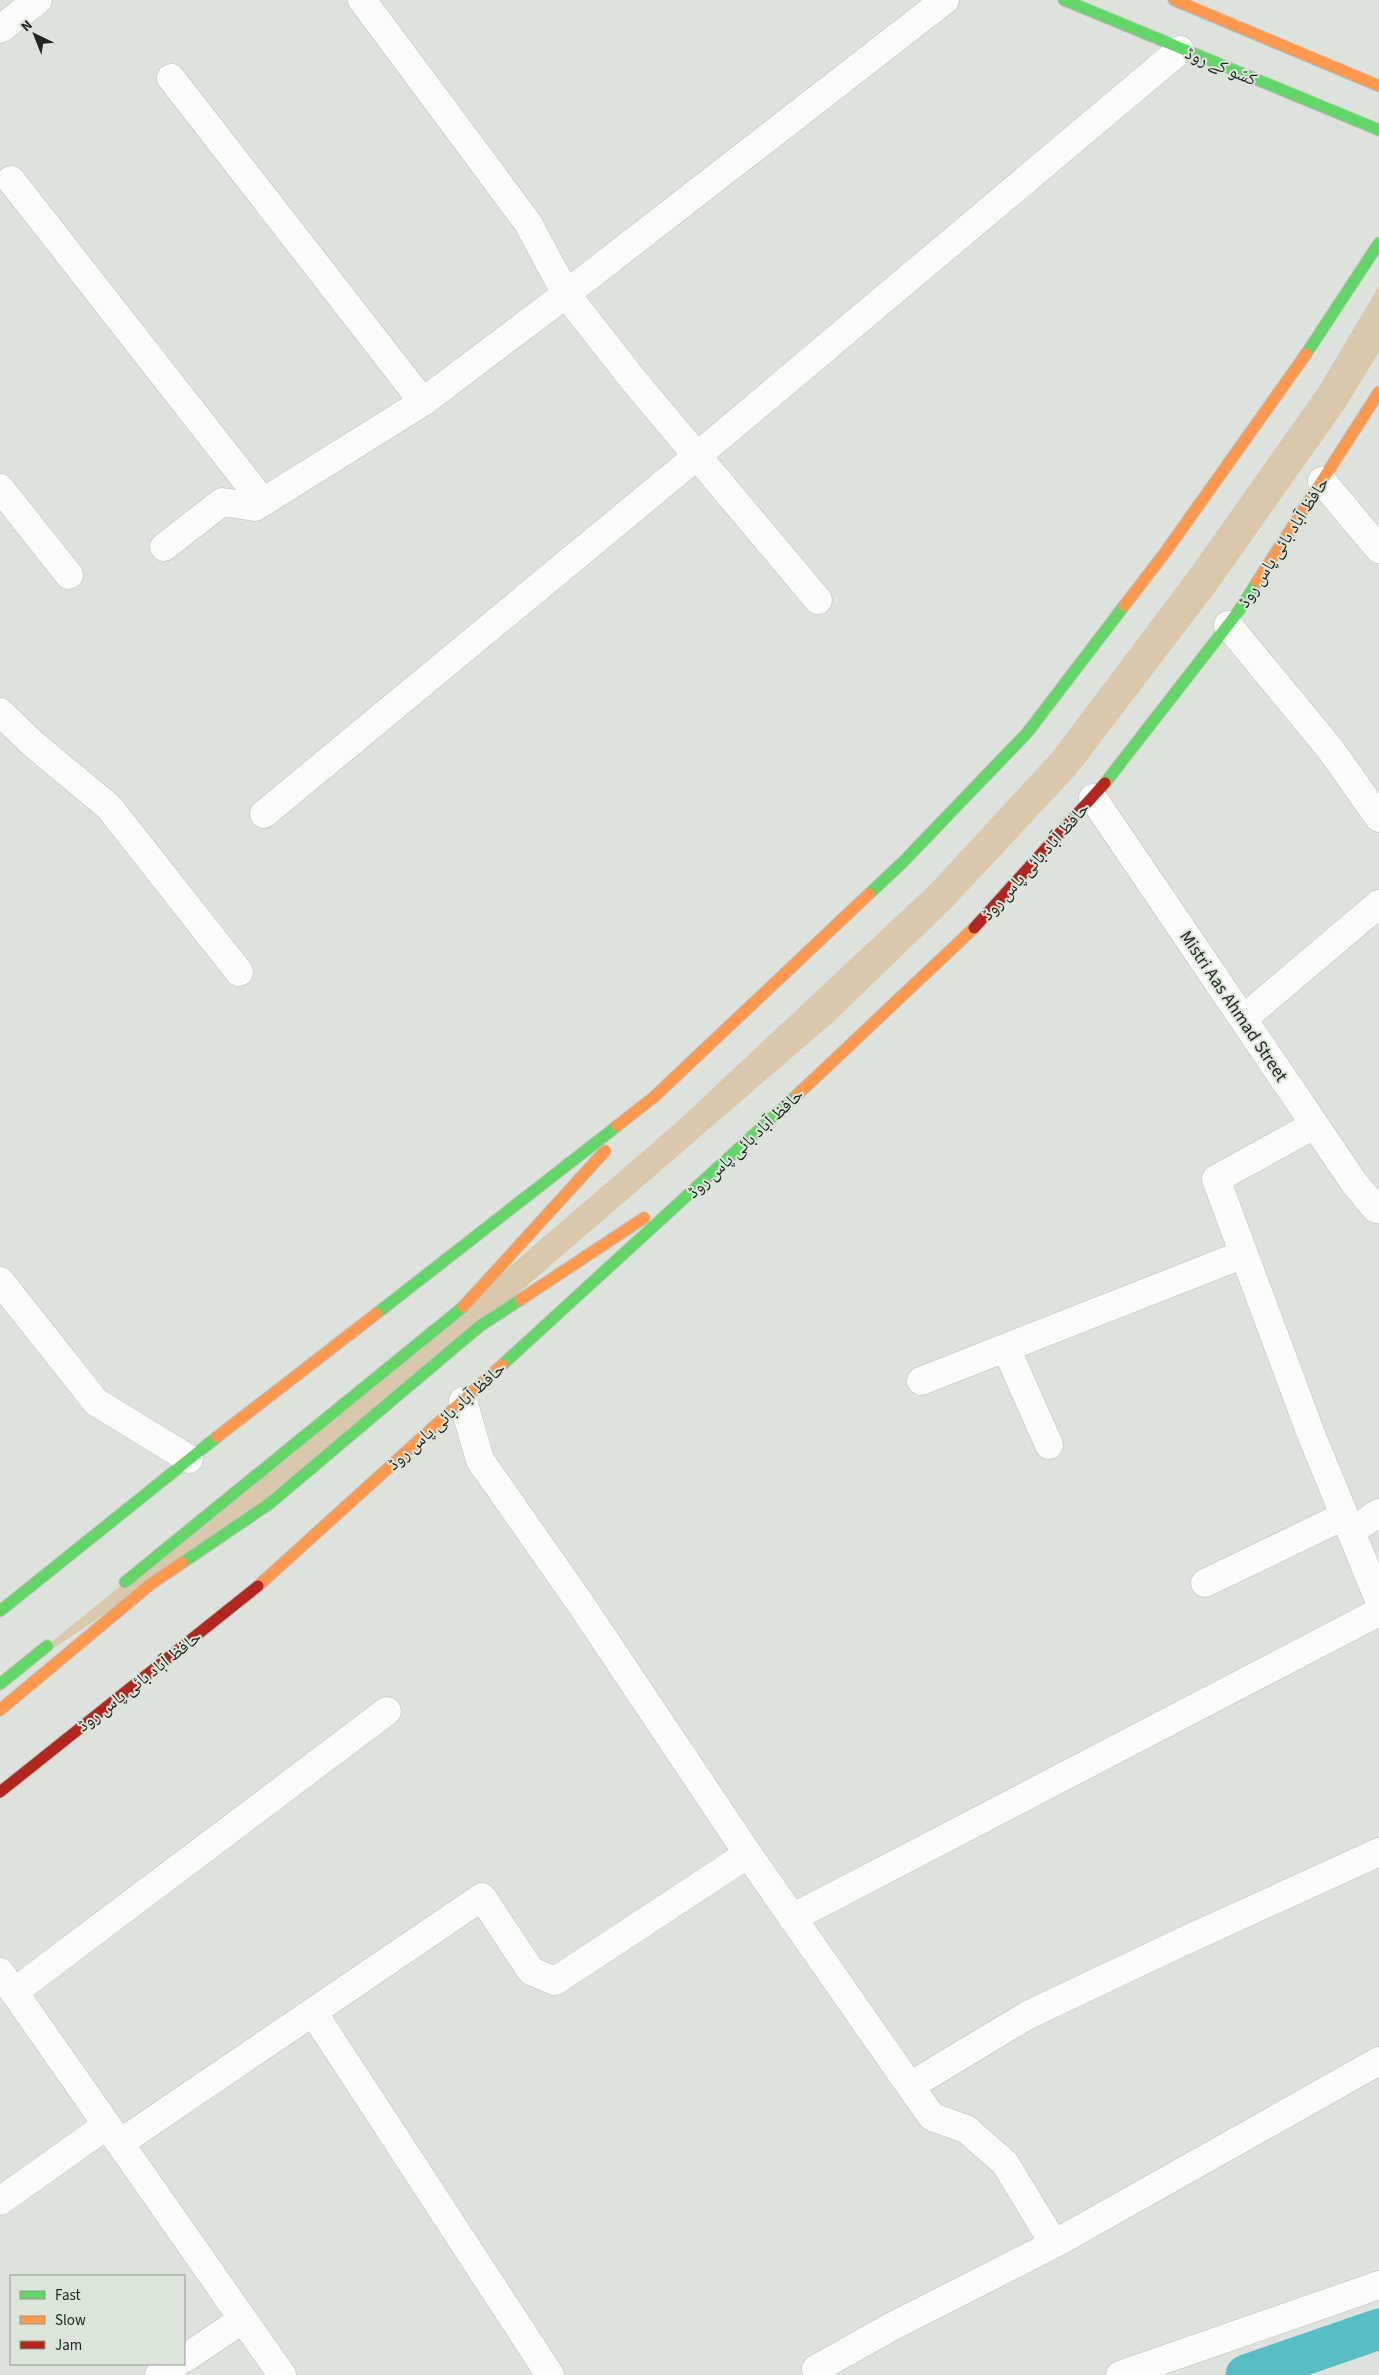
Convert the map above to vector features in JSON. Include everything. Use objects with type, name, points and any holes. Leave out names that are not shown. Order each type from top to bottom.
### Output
[{"type":"main road","name":"کسّو کے روڈ","points":[[1064,0],[1180,50],[1379,130]]},
{"type":"main road","points":[[1174,0],[1379,86]]},
{"type":"main road","points":[[116,1590],[464,1306],[654,1097],[903,862],[1027,733],[1164,554],[1294,371],[1379,243]]},
{"type":"main road","name":"حافظ آباد بائی پاس روڈ","points":[[0,1792],[255,1589],[718,1169],[969,934],[1093,798],[1228,625],[1379,392]]},
{"type":"main road","points":[[0,1611],[190,1459],[654,1097]]},
{"type":"main road","points":[[0,1710],[151,1584],[269,1504],[480,1326],[718,1169]]},
{"type":"main road","points":[[0,1684],[54,1640]]},
{"type":"street","points":[[0,29],[38,0]]},
{"type":"street","points":[[362,0],[528,223],[566,294],[635,382],[818,600]]},
{"type":"street","points":[[164,547],[222,502],[255,507],[423,402],[566,294],[945,0]]},
{"type":"street","points":[[264,814],[697,456],[1180,50]]},
{"type":"street","points":[[171,78],[423,402]]},
{"type":"street","points":[[11,180],[263,502]]},
{"type":"street","points":[[1322,481],[1379,549]]},
{"type":"street","points":[[0,488],[68,575]]},
{"type":"street","points":[[1228,625],[1331,750],[1379,818]]},
{"type":"street","points":[[0,712],[32,743],[110,807],[239,972]]},
{"type":"street","name":"Mistri Aas Ahmad Street","points":[[1093,798],[1355,1184],[1376,1209],[1379,1208]]},
{"type":"street","points":[[1243,1019],[1379,904]]},
{"type":"street","points":[[1314,1125],[1216,1179],[1311,1434],[1379,1600]]},
{"type":"street","points":[[921,1381],[1244,1254]]},
{"type":"street","points":[[0,1281],[96,1402],[190,1459]]},
{"type":"street","points":[[1006,1348],[1049,1445]]},
{"type":"street","points":[[463,1401],[480,1460],[586,1611],[792,1918],[932,2117],[966,2129],[1005,2163],[1054,2244]]},
{"type":"street","points":[[1205,1584],[1348,1524],[1379,1513]]},
{"type":"street","points":[[792,1918],[1379,1612]]},
{"type":"street","points":[[282,2375],[7,1982],[387,1711]]},
{"type":"street","points":[[910,2086],[1028,2015],[1184,1940],[1379,1852]]},
{"type":"street","points":[[0,2201],[313,2012],[482,1897],[531,1971],[555,1981],[748,1854]]},
{"type":"street","points":[[313,2012],[550,2375]]},
{"type":"street","points":[[816,2369],[891,2327],[1054,2244],[1379,2061]]},
{"type":"street","points":[[1120,2375],[1379,2285]]},
{"type":"street","points":[[185,2357],[243,2319]]},
{"type":"street","points":[[159,2375],[174,2365]]},
{"type":"shaded area","points":[[1379,286],[1379,352],[1344,409],[1214,593],[1076,774],[951,908],[832,1023],[480,1326],[269,1504],[0,1684],[464,1306],[677,1122],[931,884],[1052,753],[1189,571],[1319,387]]},
{"type":"waterway","points":[[1246,2375],[1379,2329]]},
{"type":"traffic: fast","points":[[1064,0],[1379,130]]},
{"type":"traffic: fast","points":[[1306,354],[1379,243]]},
{"type":"traffic: fast","points":[[1105,783],[1238,612],[1257,582]]},
{"type":"traffic: fast","points":[[869,894],[903,862],[1027,733],[1124,606]]},
{"type":"traffic: fast","points":[[502,1365],[797,1095]]},
{"type":"traffic: fast","points":[[376,1314],[617,1126]]},
{"type":"traffic: fast","points":[[182,1563],[269,1504],[480,1326],[520,1300]]},
{"type":"traffic: fast","points":[[125,1582],[463,1307]]},
{"type":"traffic: fast","points":[[0,1611],[217,1437]]},
{"type":"traffic: fast","points":[[0,1684],[47,1646]]},
{"type":"traffic: slow","points":[[1174,0],[1379,86]]},
{"type":"traffic: slow","points":[[1124,606],[1164,554],[1306,354]]},
{"type":"traffic: slow","points":[[1257,582],[1379,392]]},
{"type":"traffic: slow","points":[[617,1126],[654,1097],[869,894]]},
{"type":"traffic: slow","points":[[797,1095],[974,928]]},
{"type":"traffic: slow","points":[[463,1307],[605,1151]]},
{"type":"traffic: slow","points":[[520,1300],[644,1218]]},
{"type":"traffic: slow","points":[[217,1437],[376,1314]]},
{"type":"traffic: slow","points":[[258,1586],[502,1365]]},
{"type":"traffic: slow","points":[[0,1710],[151,1584],[182,1563]]},
{"type":"traffic: jam","points":[[974,928],[1105,783]]},
{"type":"traffic: jam","points":[[0,1792],[258,1586]]}]
